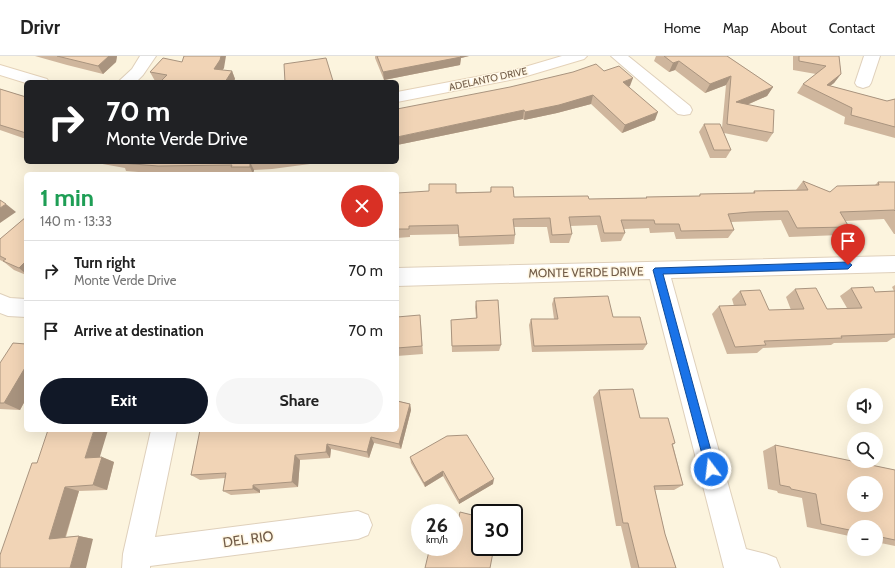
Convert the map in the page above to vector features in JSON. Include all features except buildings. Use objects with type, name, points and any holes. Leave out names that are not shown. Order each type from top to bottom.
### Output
[{"type":"street","points":[[128,80],[138,72],[148,56]]},
{"type":"street","name":"ADELANTO DRIVE","points":[[399,97],[520,73],[579,56]]},
{"type":"street","points":[[619,56],[684,110]]},
{"type":"street","points":[[863,83],[872,56]]},
{"type":"street","points":[[0,70],[34,80]]},
{"type":"street","name":"MONTE VERDE DRIVE","points":[[399,277],[422,275],[895,264]]},
{"type":"street","points":[[658,270],[735,561],[766,568]]},
{"type":"street","points":[[137,561],[164,432]]},
{"type":"street","name":"DEL RIO","points":[[137,561],[358,525]]},
{"type":"route","points":[[711,469],[658,270],[848,265]]}]
